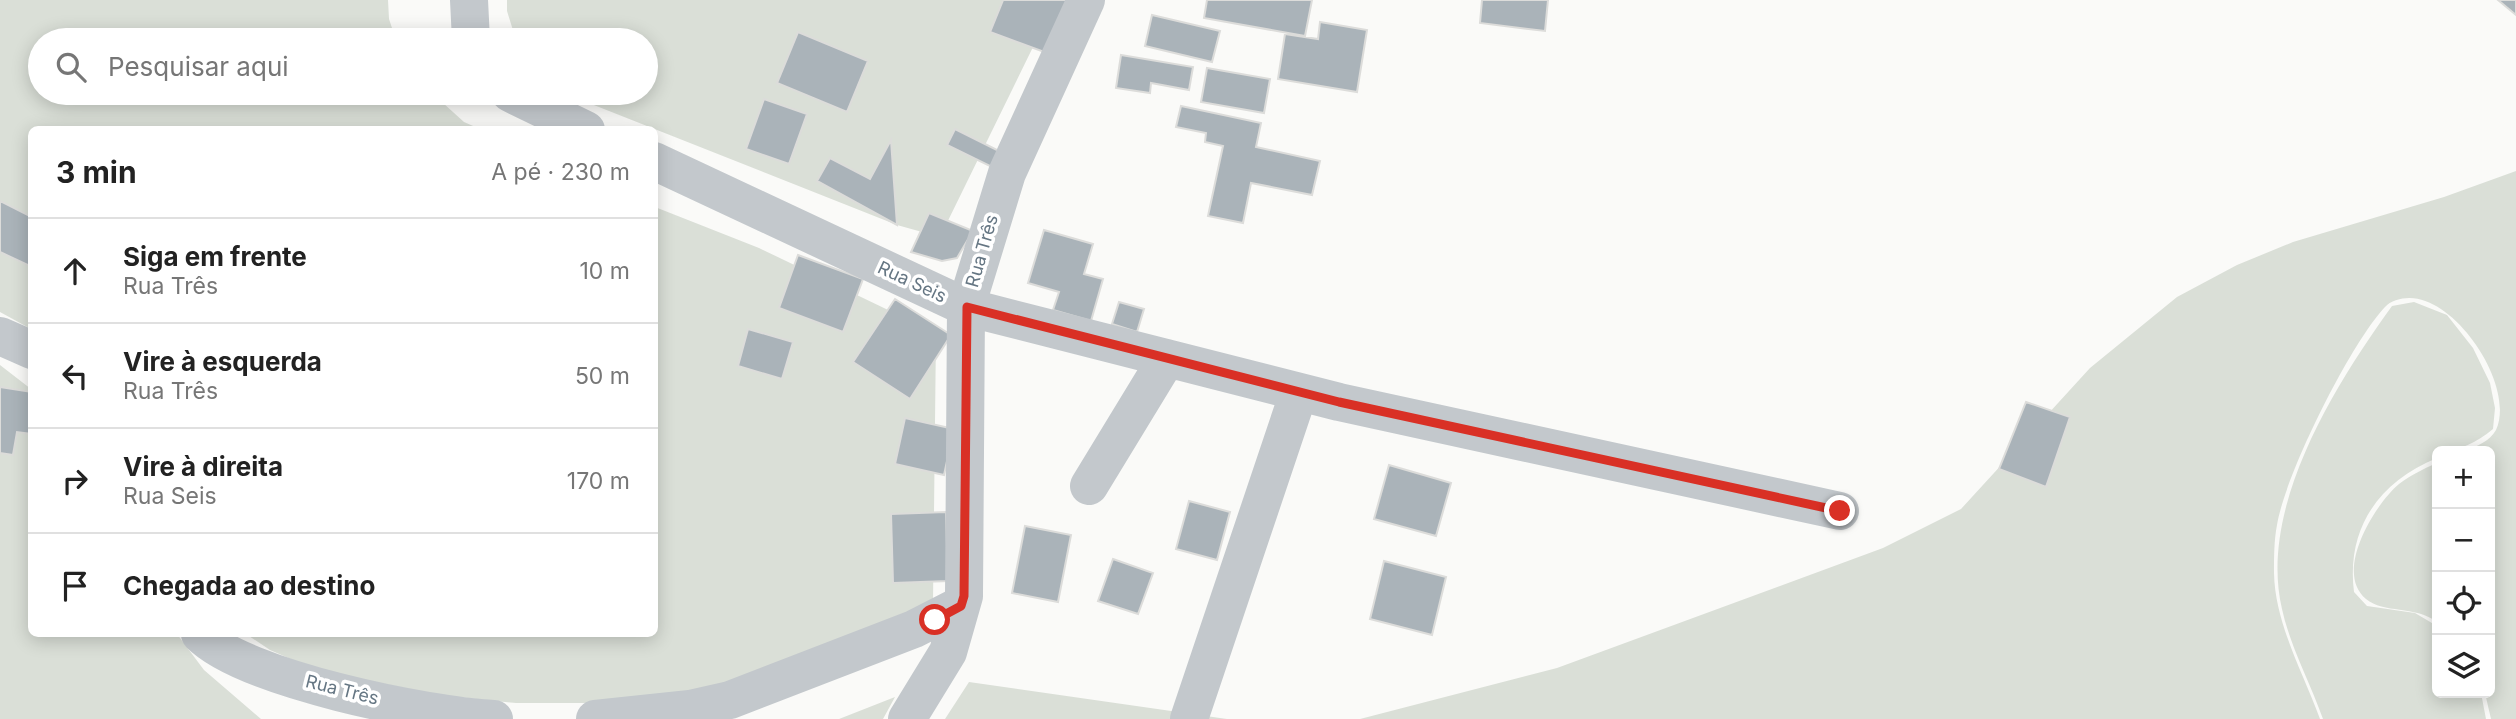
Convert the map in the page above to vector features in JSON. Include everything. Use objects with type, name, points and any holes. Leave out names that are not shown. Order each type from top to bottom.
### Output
[{"type":"street","points":[[469,0],[470,28]]},
{"type":"street","name":"Rua Três","points":[[907,719],[948,652],[961,606],[965,562],[967,307],[1007,173],[1086,0]]},
{"type":"street","points":[[535,105],[578,126]]},
{"type":"street","name":"Rua Seis","points":[[658,163],[967,307],[1299,392],[1840,511]]},
{"type":"street","points":[[0,335],[28,348]]},
{"type":"street","points":[[1089,486],[1167,358]]},
{"type":"street","points":[[1189,719],[1299,392]]},
{"type":"street","points":[[595,719],[678,711],[730,699],[914,629],[961,606]]},
{"type":"street","name":"Rua Três","points":[[205,637],[231,654],[291,677],[414,707],[494,719]]},
{"type":"shaded area","points":[[0,0],[388,0],[392,28],[28,28],[28,105],[445,105],[464,122],[473,126],[28,126],[28,327],[0,312]]},
{"type":"shaded area","points":[[507,0],[1056,0],[940,237],[897,225],[658,130],[658,126],[647,126],[594,105],[658,105],[658,28],[512,28]]},
{"type":"shaded area","points":[[2516,171],[2516,719],[2491,719],[2486,698],[2495,698],[2495,446],[2477,446],[2496,430],[2500,412],[2497,391],[2490,369],[2478,347],[2462,328],[2445,312],[2427,302],[2409,298],[2387,305],[2354,350],[2305,444],[2292,475],[2277,525],[2274,573],[2279,611],[2320,719],[1360,719],[1557,668],[1883,548],[1961,509],[2090,368],[2177,297],[2237,265],[2293,242],[2444,197]]},
{"type":"shaded area","points":[[658,208],[759,248],[936,333],[933,602],[724,689],[594,703],[516,703],[439,695],[316,670],[270,650],[250,637],[658,637]]},
{"type":"shaded area","points":[[2414,302],[2447,315],[2473,348],[2490,383],[2495,408],[2493,429],[2464,446],[2432,446],[2432,460],[2398,480],[2383,494],[2361,528],[2355,547],[2354,592],[2367,606],[2415,613],[2432,623],[2432,698],[2482,698],[2486,719],[2323,719],[2295,650],[2282,609],[2277,570],[2281,530],[2291,489],[2326,410],[2347,372],[2392,306]]},
{"type":"shaded area","points":[[0,365],[28,387],[28,637],[179,637],[204,670],[261,719],[0,719]]},
{"type":"shaded area","points":[[2432,465],[2432,619],[2419,613],[2373,604],[2357,587],[2354,572],[2361,539],[2369,522],[2389,494],[2417,472]]},
{"type":"shaded area","points":[[969,682],[1227,719],[945,719]]},
{"type":"shaded area","points":[[895,697],[883,719],[839,719]]},
{"type":"building","points":[[1003,0],[1068,0],[1047,53],[990,32]]},
{"type":"building","points":[[1207,0],[1312,0],[1305,36],[1204,18]]},
{"type":"building","points":[[1482,0],[1548,0],[1545,31],[1480,23]]},
{"type":"building","points":[[2498,0],[2516,0],[2516,15]]},
{"type":"building","points":[[1152,15],[1220,31],[1212,62],[1145,46]]},
{"type":"building","points":[[1320,22],[1367,30],[1357,92],[1278,79],[1285,34],[1318,39]]},
{"type":"building","points":[[798,32],[868,61],[847,112],[777,83]]},
{"type":"building","points":[[1121,55],[1193,67],[1189,90],[1151,83],[1150,93],[1116,88]]},
{"type":"building","points":[[1207,68],[1270,79],[1264,113],[1201,102]]},
{"type":"building","points":[[764,99],[807,114],[789,164],[746,149]]},
{"type":"building","points":[[1181,106],[1261,123],[1256,147],[1320,161],[1312,195],[1251,183],[1243,223],[1208,216],[1223,146],[1205,142],[1206,133],[1176,127]]},
{"type":"building","points":[[955,129],[1005,154],[998,170],[947,145]]},
{"type":"building","points":[[891,140],[897,225],[817,181],[830,158],[870,179]]},
{"type":"building","points":[[0,201],[28,215],[28,265],[0,252]]},
{"type":"building","points":[[929,213],[973,231],[957,258],[942,261],[911,252]]},
{"type":"building","points":[[1044,230],[1093,244],[1084,274],[1103,279],[1091,321],[1053,310],[1059,292],[1028,283]]},
{"type":"building","points":[[798,255],[863,279],[843,332],[779,308]]},
{"type":"building","points":[[895,299],[951,335],[910,399],[853,362]]},
{"type":"building","points":[[1119,302],[1144,309],[1137,332],[1112,324]]},
{"type":"building","points":[[748,329],[793,342],[782,379],[738,366]]},
{"type":"building","points":[[0,387],[28,391],[28,433],[17,432],[13,455],[0,453]]},
{"type":"building","points":[[2026,402],[2070,417],[2046,487],[1999,469]]},
{"type":"building","points":[[905,418],[954,429],[944,475],[895,464]]},
{"type":"building","points":[[1389,465],[1451,483],[1436,536],[1374,519]]},
{"type":"building","points":[[1189,501],[1230,512],[1217,560],[1176,549]]},
{"type":"building","points":[[946,512],[948,581],[893,583],[891,514]]},
{"type":"building","points":[[1025,526],[1071,535],[1058,602],[1012,593]]},
{"type":"building","points":[[1113,559],[1153,573],[1138,614],[1098,601]]},
{"type":"building","points":[[1384,561],[1446,577],[1432,635],[1370,619]]},
{"type":"route","points":[[935,620],[961,606],[964,596],[967,307],[1339,402],[1840,511]]}]
